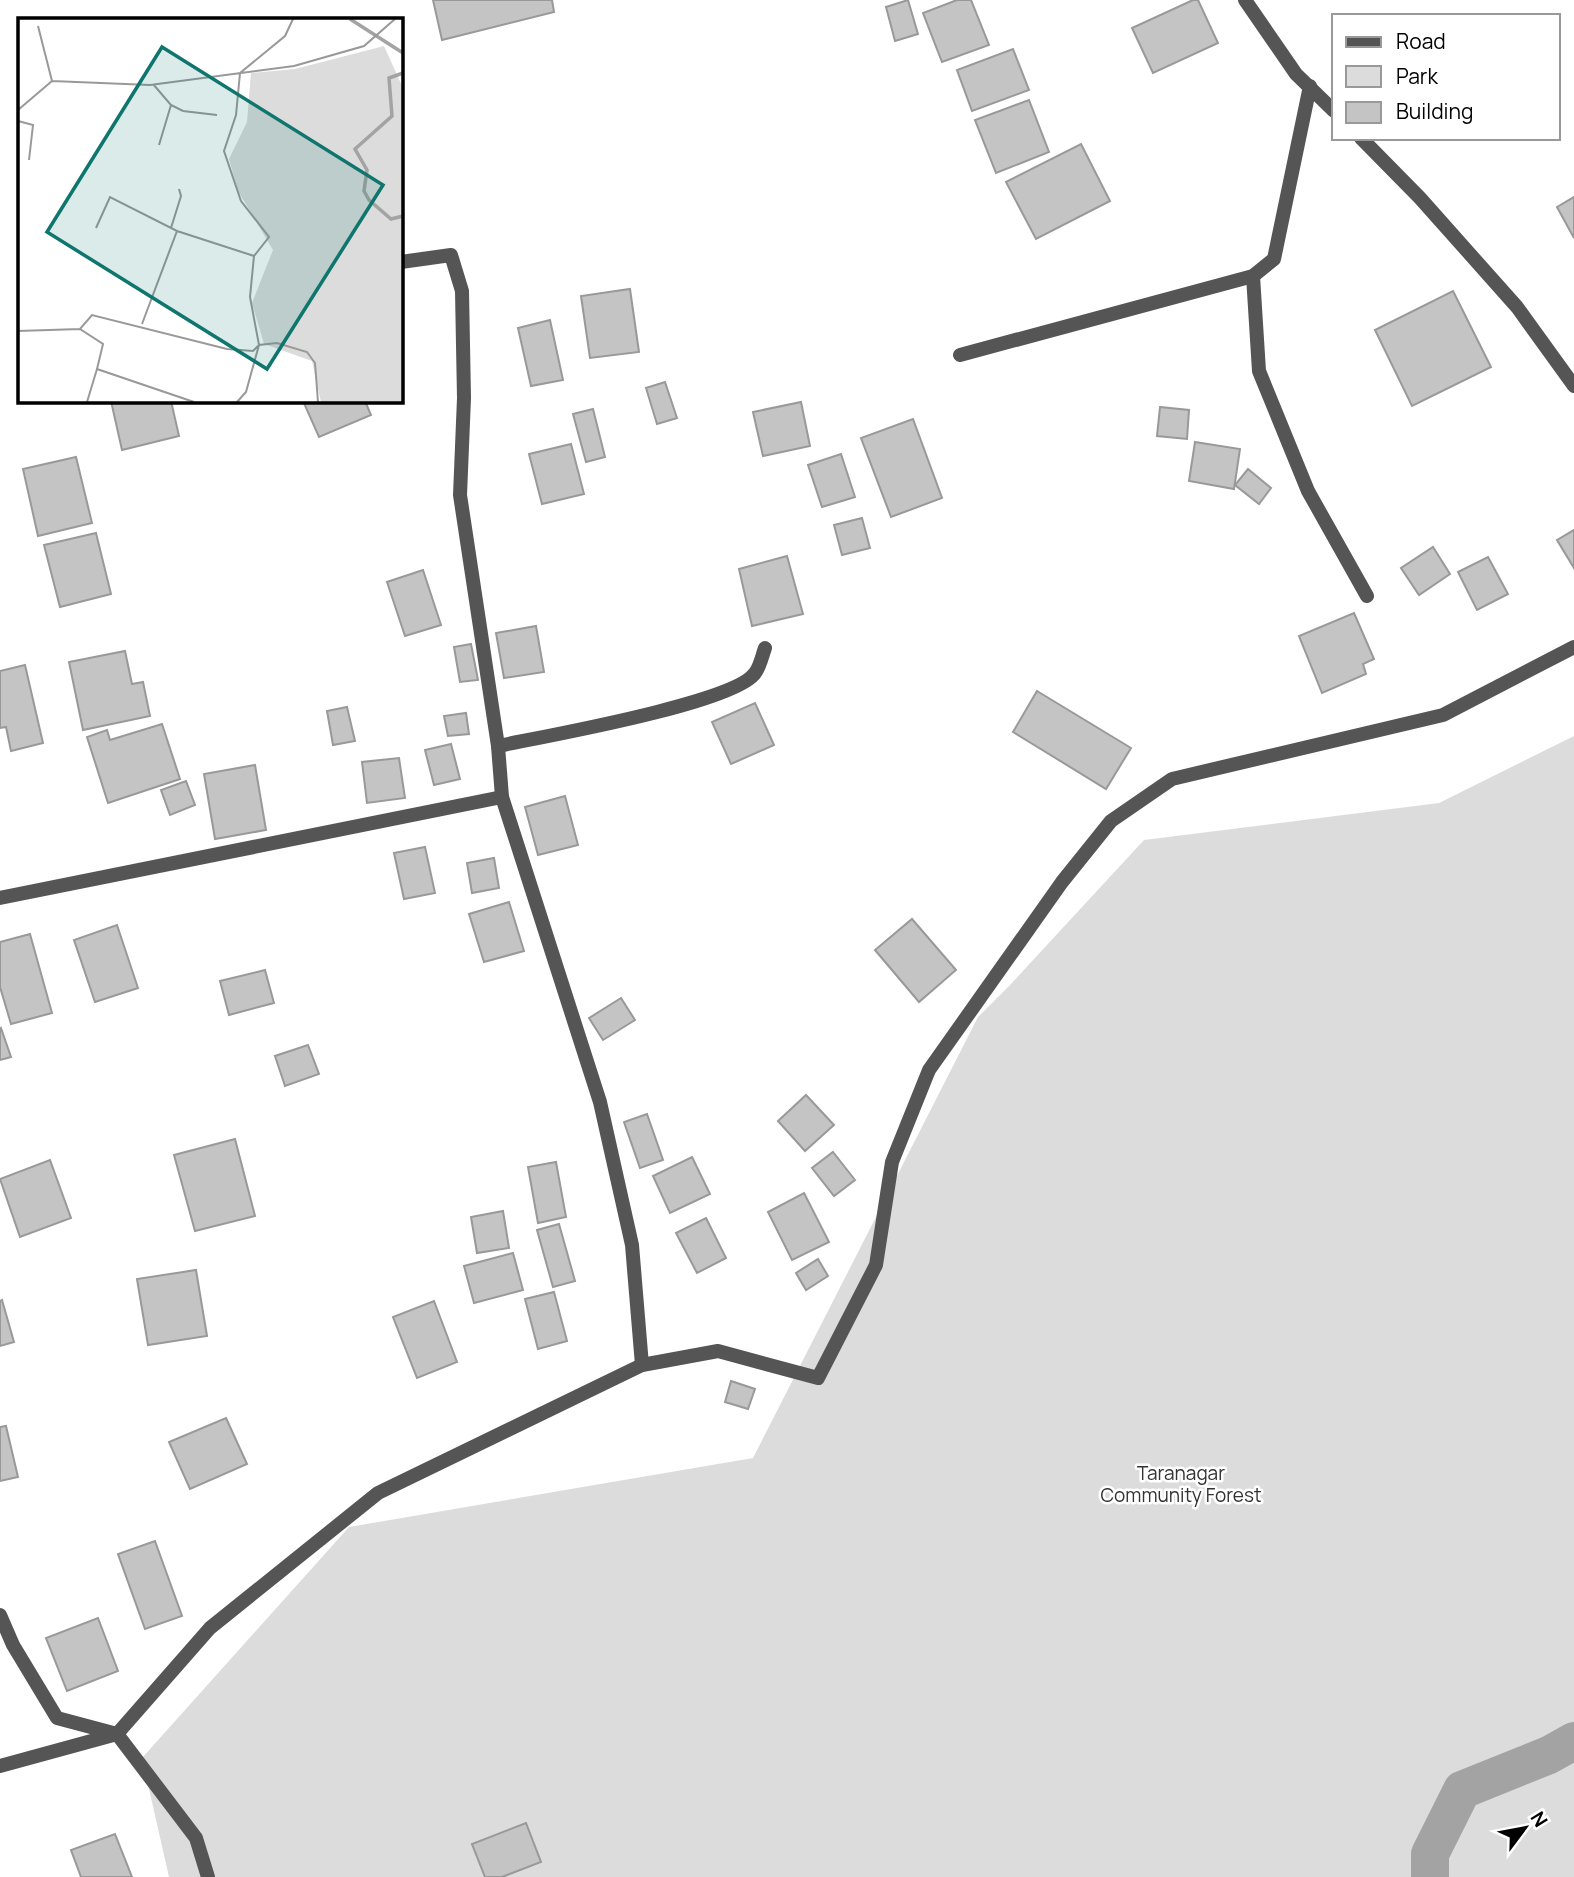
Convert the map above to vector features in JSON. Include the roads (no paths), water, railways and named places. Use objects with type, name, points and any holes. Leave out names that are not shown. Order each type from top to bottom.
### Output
[{"type":"street","points":[[1245,0],[1296,74],[1332,109]]},
{"type":"street","points":[[960,355],[1254,276],[1275,260],[1310,86]]},
{"type":"street","points":[[1363,140],[1420,198],[1517,307],[1574,386]]},
{"type":"street","points":[[402,262],[451,255],[462,291],[464,398],[460,495],[498,746],[502,797],[600,1102],[632,1245],[642,1365]]},
{"type":"street","points":[[1254,276],[1259,371],[1308,491],[1367,596]]},
{"type":"street","points":[[0,1766],[117,1734],[210,1628],[378,1493],[642,1365],[718,1352],[818,1378],[876,1265],[892,1162],[929,1070],[1062,882],[1111,821],[1172,779],[1443,715],[1574,647]]},
{"type":"street","points":[[498,746],[680,706],[730,690],[755,674],[765,648]]},
{"type":"street","points":[[0,898],[502,797]]},
{"type":"street","points":[[0,1615],[13,1645],[57,1718],[117,1734],[196,1838],[208,1877]]},
{"type":"waterway","points":[[1430,1877],[1430,1854],[1462,1790],[1549,1755],[1574,1741]]},
{"type":"park label","name":"Taranagar Community Forest","points":[[1181,1484]]}]
